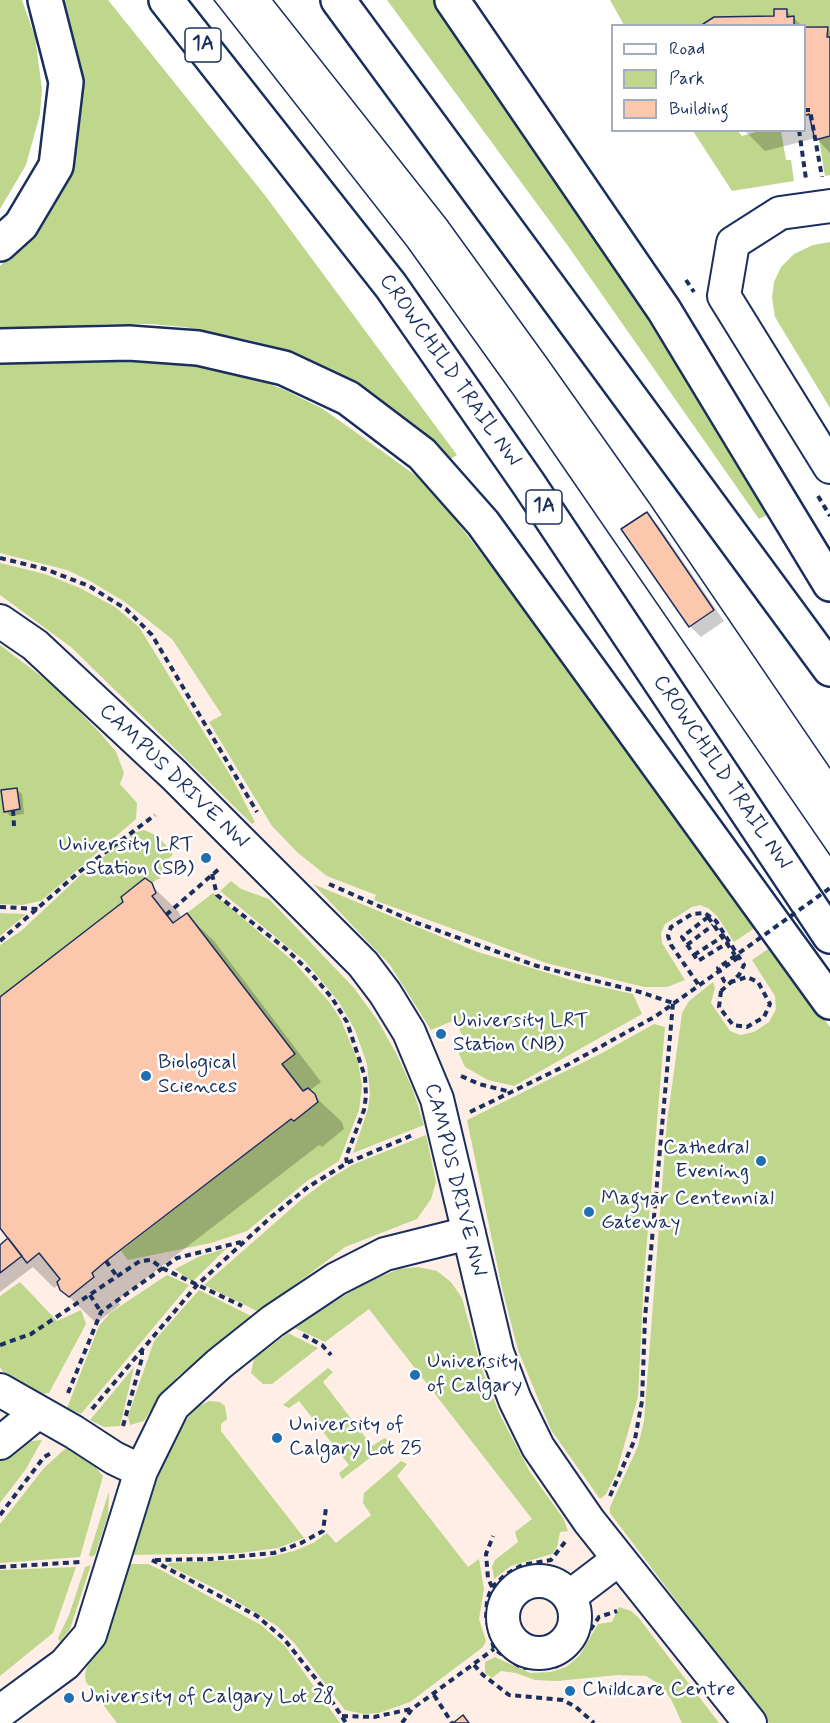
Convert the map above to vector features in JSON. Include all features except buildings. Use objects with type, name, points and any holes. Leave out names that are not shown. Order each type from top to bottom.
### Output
[{"type":"highway","points":[[0,244],[21,225],[56,166],[66,82],[45,0]]},
{"type":"highway","name":"CROWCHILD TRAIL NW","points":[[166,0],[391,286],[528,483],[830,936]]},
{"type":"highway","points":[[338,0],[830,669]]},
{"type":"highway","points":[[452,0],[664,310],[830,584]]},
{"type":"highway","points":[[0,346],[129,343],[175,346],[198,348],[284,368],[348,398],[422,454],[483,523],[830,1002]]},
{"type":"street","points":[[826,193],[780,213],[733,243],[724,296],[830,466]]},
{"type":"street","name":"CAMPUS DRIVE NW","points":[[0,621],[35,645],[174,775],[355,956],[385,993],[409,1032],[437,1099],[497,1352],[515,1400],[538,1447],[619,1559],[750,1723]]},
{"type":"street","points":[[0,1712],[65,1664],[90,1635],[141,1471],[173,1406],[219,1364],[273,1322],[336,1279],[385,1254],[469,1233]]},
{"type":"street","points":[[0,1390],[141,1471]]},
{"type":"street","points":[[0,1443],[37,1413]]},
{"type":"street","points":[[569,1597],[619,1559]]},
{"type":"path","points":[[806,110],[810,110],[826,193]]},
{"type":"path","points":[[799,132],[807,183]]},
{"type":"path","points":[[0,558],[45,569],[89,586],[126,609],[152,635],[259,815]]},
{"type":"path","points":[[13,810],[14,826]]},
{"type":"path","points":[[0,941],[88,866],[155,815]]},
{"type":"path","points":[[166,915],[220,868]]},
{"type":"path","points":[[212,874],[217,895],[286,949],[310,972],[332,998],[347,1022],[365,1077],[366,1096],[364,1110],[346,1157],[346,1163]]},
{"type":"path","points":[[321,880],[358,899],[537,966],[640,992],[673,1003]]},
{"type":"path","points":[[464,1114],[569,1064],[656,1016],[830,888]]},
{"type":"path","points":[[0,907],[39,909]]},
{"type":"path","points":[[698,984],[670,945],[668,936],[670,927],[692,914],[705,913],[716,921],[737,956]]},
{"type":"path","points":[[729,942],[698,961],[682,937],[708,917],[713,924],[737,956],[744,965],[739,975],[721,991],[719,1007],[733,1025],[740,1028],[752,1025],[768,1011],[768,996],[758,982],[747,977],[728,983],[717,970],[720,965],[737,956]]},
{"type":"path","points":[[687,945],[713,924]]},
{"type":"path","points":[[693,956],[725,935]]},
{"type":"path","points":[[605,1506],[635,1439],[642,1401],[645,1318],[673,1003]]},
{"type":"path","points":[[458,1074],[479,1084],[511,1092]]},
{"type":"path","points":[[86,1417],[142,1347],[197,1285],[242,1242],[308,1187],[346,1163],[424,1130]]},
{"type":"path","points":[[66,1397],[100,1312],[177,1258],[242,1242]]},
{"type":"path","points":[[0,1345],[6,1345],[31,1334],[140,1261],[151,1260],[162,1268],[247,1309]]},
{"type":"path","points":[[106,1261],[116,1275]]},
{"type":"path","points":[[90,1295],[100,1312]]},
{"type":"path","points":[[322,1345],[331,1355]]},
{"type":"path","points":[[123,1426],[142,1358],[142,1347]]},
{"type":"path","points":[[0,1515],[44,1457],[53,1451]]},
{"type":"path","points":[[141,1560],[222,1559],[274,1553],[301,1543],[323,1531],[326,1508]]},
{"type":"path","points":[[492,1587],[488,1578],[486,1554],[493,1536]]},
{"type":"path","points":[[568,1539],[551,1560],[522,1565],[505,1575],[492,1587],[487,1600],[486,1618],[494,1649],[522,1668],[555,1667],[572,1657],[599,1617],[617,1611]]},
{"type":"path","points":[[78,1574],[84,1552]]},
{"type":"path","points":[[152,1560],[256,1616],[284,1639],[346,1723]]},
{"type":"path","points":[[0,1567],[81,1562]]},
{"type":"path","points":[[342,1716],[374,1717],[412,1709],[494,1649]]},
{"type":"path","points":[[474,1665],[509,1695],[563,1701],[576,1707],[594,1723]]},
{"type":"path","points":[[434,1695],[452,1723]]},
{"type":"path","points":[[402,1723],[412,1709]]},
{"type":"shaded area","name":"University of Calgary","points":[[123,360],[245,375],[285,390],[352,427],[415,475],[447,509],[510,591],[830,1027],[830,1723],[0,1723],[0,364]]},
{"type":"green space","points":[[0,0],[22,0],[35,37],[42,89],[40,114],[26,165],[0,209]]},
{"type":"green space","points":[[60,0],[108,0],[264,194],[457,455],[443,464],[334,373],[276,347],[184,327],[150,324],[0,329],[0,266],[28,238],[78,75],[74,45]]},
{"type":"green space","points":[[387,0],[436,0],[776,510],[759,519],[568,246]]},
{"type":"green space","points":[[610,0],[830,0],[830,37],[827,37],[828,27],[794,24],[794,16],[787,17],[786,9],[774,9],[774,16],[714,17],[702,24],[623,24]]},
{"type":"green space","points":[[694,132],[739,132],[742,136],[756,132],[781,132],[786,160],[791,160],[794,181],[732,191]]},
{"type":"green space","points":[[830,136],[830,175],[825,176],[819,139]]},
{"type":"green space","points":[[830,242],[830,408],[775,317],[772,298],[774,282],[781,267],[794,254],[813,245]]},
{"type":"green space","points":[[65,360],[181,363],[245,375],[285,390],[323,409],[415,475],[447,509],[510,591],[756,927],[734,942],[717,916],[708,908],[700,905],[692,907],[665,924],[661,933],[662,943],[685,980],[667,987],[644,987],[546,963],[374,900],[376,895],[327,876],[298,853],[272,826],[209,722],[222,715],[172,639],[125,602],[90,581],[67,570],[0,553],[0,364]]},
{"type":"green space","points":[[0,563],[45,574],[80,588],[115,607],[139,627],[232,778],[255,822],[252,824],[71,647],[0,595]]},
{"type":"green space","points":[[0,645],[54,686],[101,734],[116,752],[124,773],[120,784],[137,803],[136,819],[41,901],[22,905],[0,904]]},
{"type":"green space","points":[[144,830],[158,836],[173,854],[165,863],[167,873],[152,883],[145,878],[121,897],[123,902],[0,997],[0,945],[21,931],[81,875],[134,833]]},
{"type":"green space","points":[[231,881],[241,889],[269,899],[354,988],[378,1021],[397,1055],[413,1090],[424,1125],[353,1153],[368,1109],[370,1094],[367,1064],[355,1030],[339,1002],[305,961],[220,891]]},
{"type":"green space","points":[[313,884],[478,952],[578,982],[633,994],[642,1014],[514,1086],[488,1080],[465,1067],[456,1047],[466,1043],[455,1020],[431,1030],[390,965]]},
{"type":"green space","points":[[213,893],[293,961],[330,1003],[341,1020],[358,1062],[362,1086],[359,1110],[339,1161],[307,1181],[247,1231],[211,1243],[128,1260],[121,1251],[291,1119],[294,1121],[318,1102],[315,1094],[308,1088],[303,1091],[282,1064],[295,1054],[187,913]]},
{"type":"green space","points":[[0,913],[24,914],[25,915],[0,936]]},
{"type":"green space","points":[[771,947],[830,1027],[830,1723],[769,1723],[610,1513],[610,1507],[638,1446],[644,1421],[667,1122],[682,1013],[689,1001],[713,982],[715,988],[711,1003],[730,1031],[740,1035],[754,1032],[769,1022],[776,1009],[775,996],[752,960]]},
{"type":"green space","points":[[654,1024],[665,1027],[644,1276],[638,1397],[616,1474],[606,1494],[600,1499],[551,1430],[518,1350],[502,1288],[467,1120],[602,1053]]},
{"type":"green space","points":[[426,1135],[436,1182],[431,1199],[417,1219],[345,1247],[259,1312],[204,1285],[302,1199],[326,1181],[352,1165]]},
{"type":"green space","points":[[227,1248],[192,1282],[175,1269],[198,1257]]},
{"type":"green space","points":[[418,1267],[437,1271],[451,1282],[462,1298],[481,1367],[500,1415],[530,1472],[563,1518],[568,1531],[560,1532],[557,1547],[552,1554],[511,1566],[494,1579],[492,1566],[495,1560],[518,1542],[515,1532],[532,1519],[369,1309],[325,1342],[295,1328],[320,1310],[368,1282],[399,1269]]},
{"type":"green space","points":[[167,1275],[189,1285],[81,1414],[67,1408],[99,1326],[110,1313]]},
{"type":"green space","points":[[20,1282],[57,1321],[81,1310],[86,1324],[49,1393],[32,1395],[7,1379],[0,1367],[0,1296]]},
{"type":"green space","points":[[199,1290],[253,1317],[178,1376],[160,1395],[144,1421],[130,1425],[128,1416],[154,1341]]},
{"type":"green space","points":[[288,1333],[318,1348],[272,1384],[263,1384],[251,1373],[254,1359]]},
{"type":"green space","points":[[134,1367],[120,1426],[104,1427],[90,1420]]},
{"type":"green space","points":[[328,1368],[333,1372],[323,1382],[372,1446],[385,1438],[388,1441],[387,1445],[342,1479],[339,1473],[349,1465],[299,1401],[289,1408],[283,1405]]},
{"type":"green space","points":[[209,1401],[220,1402],[225,1406],[227,1419],[221,1424],[221,1431],[304,1538],[278,1548],[240,1553],[132,1555],[167,1451],[189,1416],[199,1406]]},
{"type":"green space","points":[[42,1440],[26,1469],[0,1503],[0,1455],[22,1442]]},
{"type":"green space","points":[[67,1447],[88,1458],[103,1476],[80,1557],[0,1563],[0,1524],[44,1468]]},
{"type":"green space","points":[[401,1461],[407,1464],[397,1476],[468,1567],[479,1559],[484,1589],[479,1619],[486,1641],[483,1647],[410,1702],[379,1713],[364,1714],[345,1710],[295,1644],[277,1626],[220,1591],[167,1565],[170,1563],[261,1559],[294,1551],[313,1543],[327,1533],[336,1543],[371,1515],[363,1503],[364,1493]]},
{"type":"green space","points":[[109,1491],[108,1515],[95,1555],[91,1557],[89,1555]]},
{"type":"green space","points":[[128,1564],[148,1564],[261,1625],[285,1646],[340,1723],[117,1723],[86,1682],[85,1676],[86,1669],[104,1639]]},
{"type":"green space","points":[[91,1565],[70,1629],[60,1642],[58,1638],[69,1615],[85,1567]]},
{"type":"green space","points":[[76,1567],[53,1633],[0,1676],[0,1570]]},
{"type":"green space","points":[[619,1607],[631,1611],[638,1617],[719,1723],[682,1723],[671,1699],[659,1684],[646,1676],[618,1675],[557,1681],[535,1680],[516,1673],[501,1671],[492,1678],[485,1673],[485,1662],[495,1657],[530,1673],[551,1672],[566,1667],[580,1655],[598,1624],[612,1622]]},
{"type":"tram line","points":[[214,0],[407,246],[513,394],[830,855]]},
{"type":"tram line","points":[[273,0],[446,219],[650,504],[830,768]]},
{"type":"place","name":"University LRT Station (SB)","points":[[206,858]]},
{"type":"place","name":"University LRT Station (NB)","points":[[441,1034]]},
{"type":"place","name":"Biological Sciences","points":[[146,1076]]},
{"type":"place","name":"Cathedral Evening","points":[[761,1161]]},
{"type":"place","name":"Magyar Centennial Gateway","points":[[589,1212]]},
{"type":"place","name":"University of Calgary","points":[[415,1375]]},
{"type":"place","name":"University of Calgary Lot 25","points":[[277,1438]]},
{"type":"place","name":"Childcare Centre","points":[[570,1691]]},
{"type":"place","name":"University of Calgary Lot 28","points":[[69,1698]]}]
